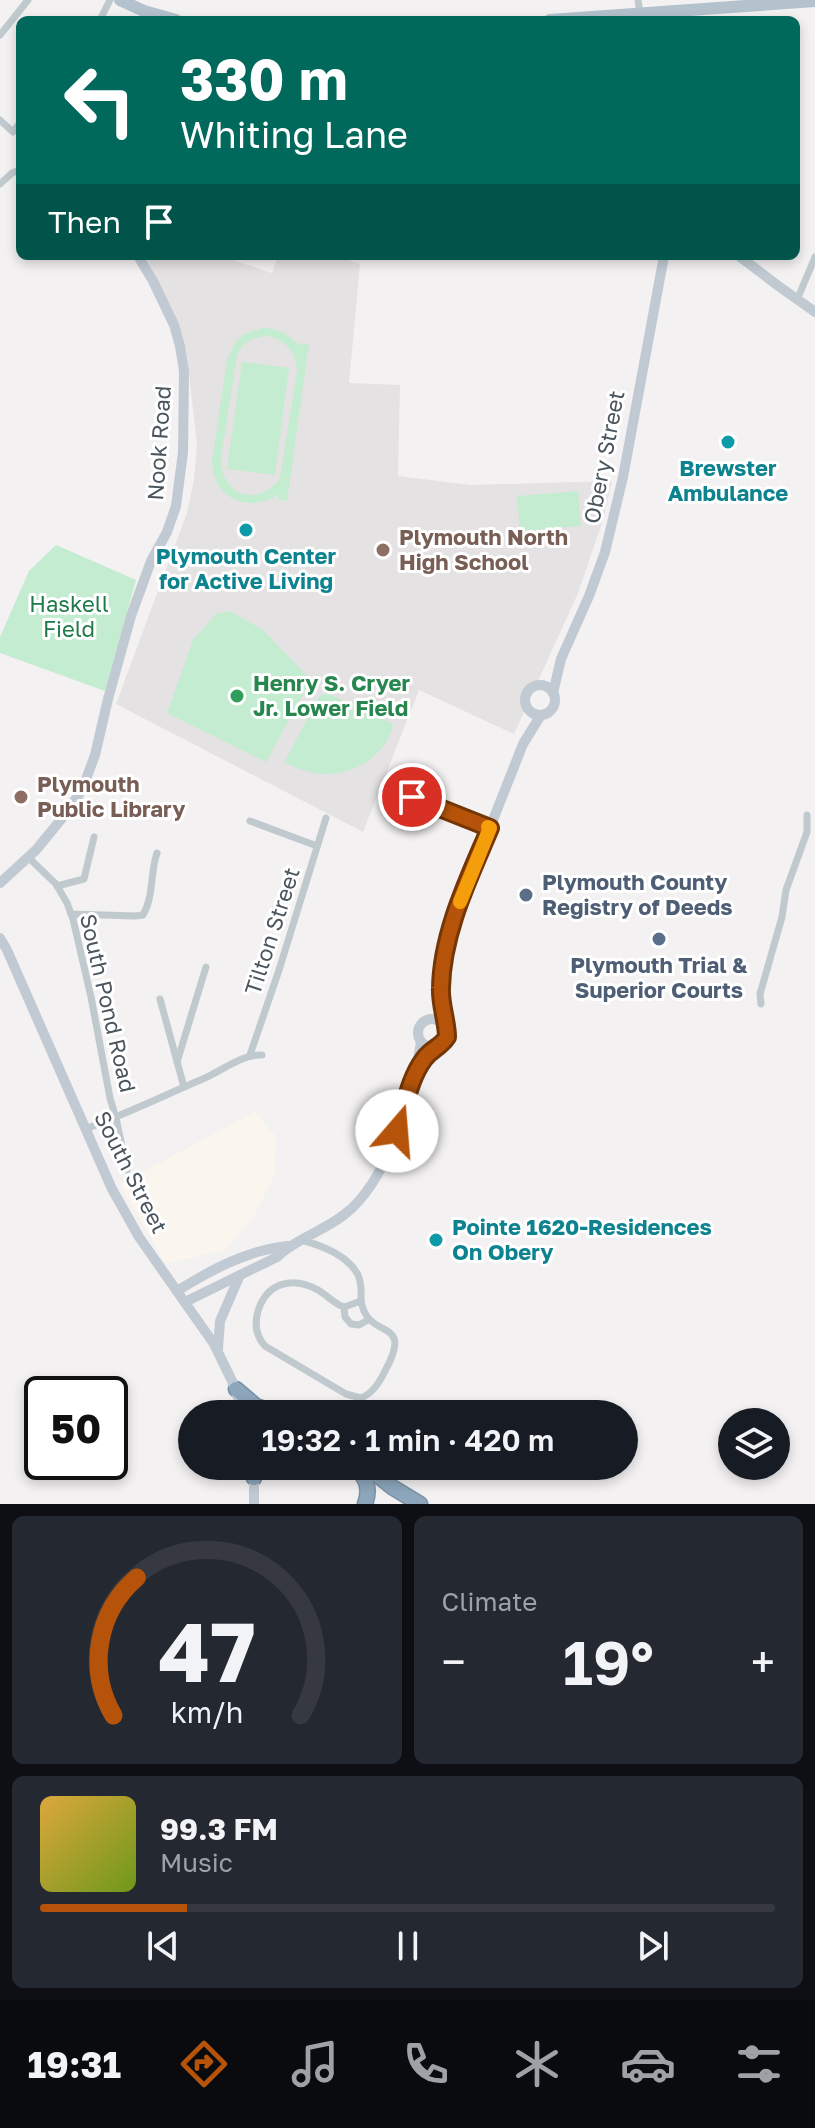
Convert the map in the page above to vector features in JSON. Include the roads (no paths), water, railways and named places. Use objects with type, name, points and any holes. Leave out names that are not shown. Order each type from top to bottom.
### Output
[{"type":"highway","points":[[236,1389],[249,1400]]},
{"type":"highway","points":[[364,1480],[368,1495],[365,1504]]},
{"type":"highway","points":[[383,1480],[420,1504]]},
{"type":"main road","points":[[120,0],[143,15]]},
{"type":"main road","points":[[590,16],[733,3],[814,1]]},
{"type":"main road","name":"Nook Road","points":[[0,883],[29,858],[85,785],[131,616],[176,506],[183,452],[184,371],[174,325],[140,260]]},
{"type":"main road","name":"Obery Street","points":[[177,1291],[232,1261],[288,1246],[323,1229],[346,1214],[370,1188],[383,1165],[416,1071],[421,1042],[418,1031],[433,1012],[440,991],[454,919],[523,744],[541,715],[553,709],[553,693],[561,659],[605,552],[623,477],[663,260]]},
{"type":"main road","points":[[744,260],[815,312]]},
{"type":"main road","name":"Obery Street","points":[[523,744],[527,693],[541,686],[561,659]]},
{"type":"main road","points":[[541,686],[553,693]]},
{"type":"main road","points":[[527,708],[533,714],[541,715]]},
{"type":"main road","name":"South Street","points":[[0,938],[116,1197],[139,1237],[218,1351],[240,1400]]},
{"type":"main road","name":"Obery Street","points":[[416,1071],[433,1048],[445,1041],[440,991]]},
{"type":"main road","points":[[426,1021],[435,1019],[446,1028]]},
{"type":"main road","points":[[421,1042],[433,1048]]},
{"type":"main road","name":"Obery Street","points":[[185,1302],[277,1257],[288,1246]]},
{"type":"main road","points":[[218,1351],[220,1321],[240,1275]]},
{"type":"main road","points":[[254,1480],[254,1504]]},
{"type":"street","points":[[0,35],[28,0]]},
{"type":"street","points":[[0,120],[13,132],[16,128]]},
{"type":"street","points":[[0,184],[16,172]]},
{"type":"street","points":[[797,300],[815,257]]},
{"type":"street","points":[[386,785],[490,828]]},
{"type":"street","points":[[761,1004],[760,994],[782,917],[786,890],[807,832],[807,815]]},
{"type":"street","name":"Tilton Street","points":[[250,1055],[326,818]]},
{"type":"street","points":[[250,821],[317,846]]},
{"type":"street","points":[[57,886],[84,879],[94,837]]},
{"type":"street","points":[[71,914],[143,915],[150,898],[152,867],[157,853]]},
{"type":"street","name":"South Pond Road","points":[[29,858],[57,886],[71,914],[127,1170]]},
{"type":"street","points":[[177,1062],[206,967]]},
{"type":"street","points":[[160,999],[184,1087]]},
{"type":"street","points":[[85,1129],[116,1118],[250,1055],[262,1055]]},
{"type":"street","points":[[301,1240],[326,1249],[352,1267],[360,1279],[363,1312],[368,1320],[393,1335],[396,1343],[392,1359],[371,1393],[361,1398],[346,1394],[265,1346],[257,1334],[256,1319],[261,1303],[269,1291],[281,1283],[307,1285],[344,1307]]},
{"type":"street","points":[[344,1307],[361,1301]]},
{"type":"street","points":[[344,1307],[345,1317],[351,1324],[359,1325],[368,1320]]},
{"type":"place","name":"Brewster Ambulance","points":[[728,442]]},
{"type":"place","name":"Plymouth Center for Active Living","points":[[246,530]]},
{"type":"place","name":"Plymouth North High School","points":[[383,550]]},
{"type":"place","name":"Henry S. Cryer Jr. Lower Field","points":[[237,696]]},
{"type":"place","name":"Plymouth Public Library","points":[[21,797]]},
{"type":"place","name":"Plymouth County Registry of Deeds","points":[[526,895]]},
{"type":"place","name":"Plymouth Trial & Superior Courts","points":[[659,939]]},
{"type":"place","name":"Pointe 1620-Residences On Obery","points":[[436,1240]]},
{"type":"park label","name":"Haskell Field","points":[[69,616]]}]
